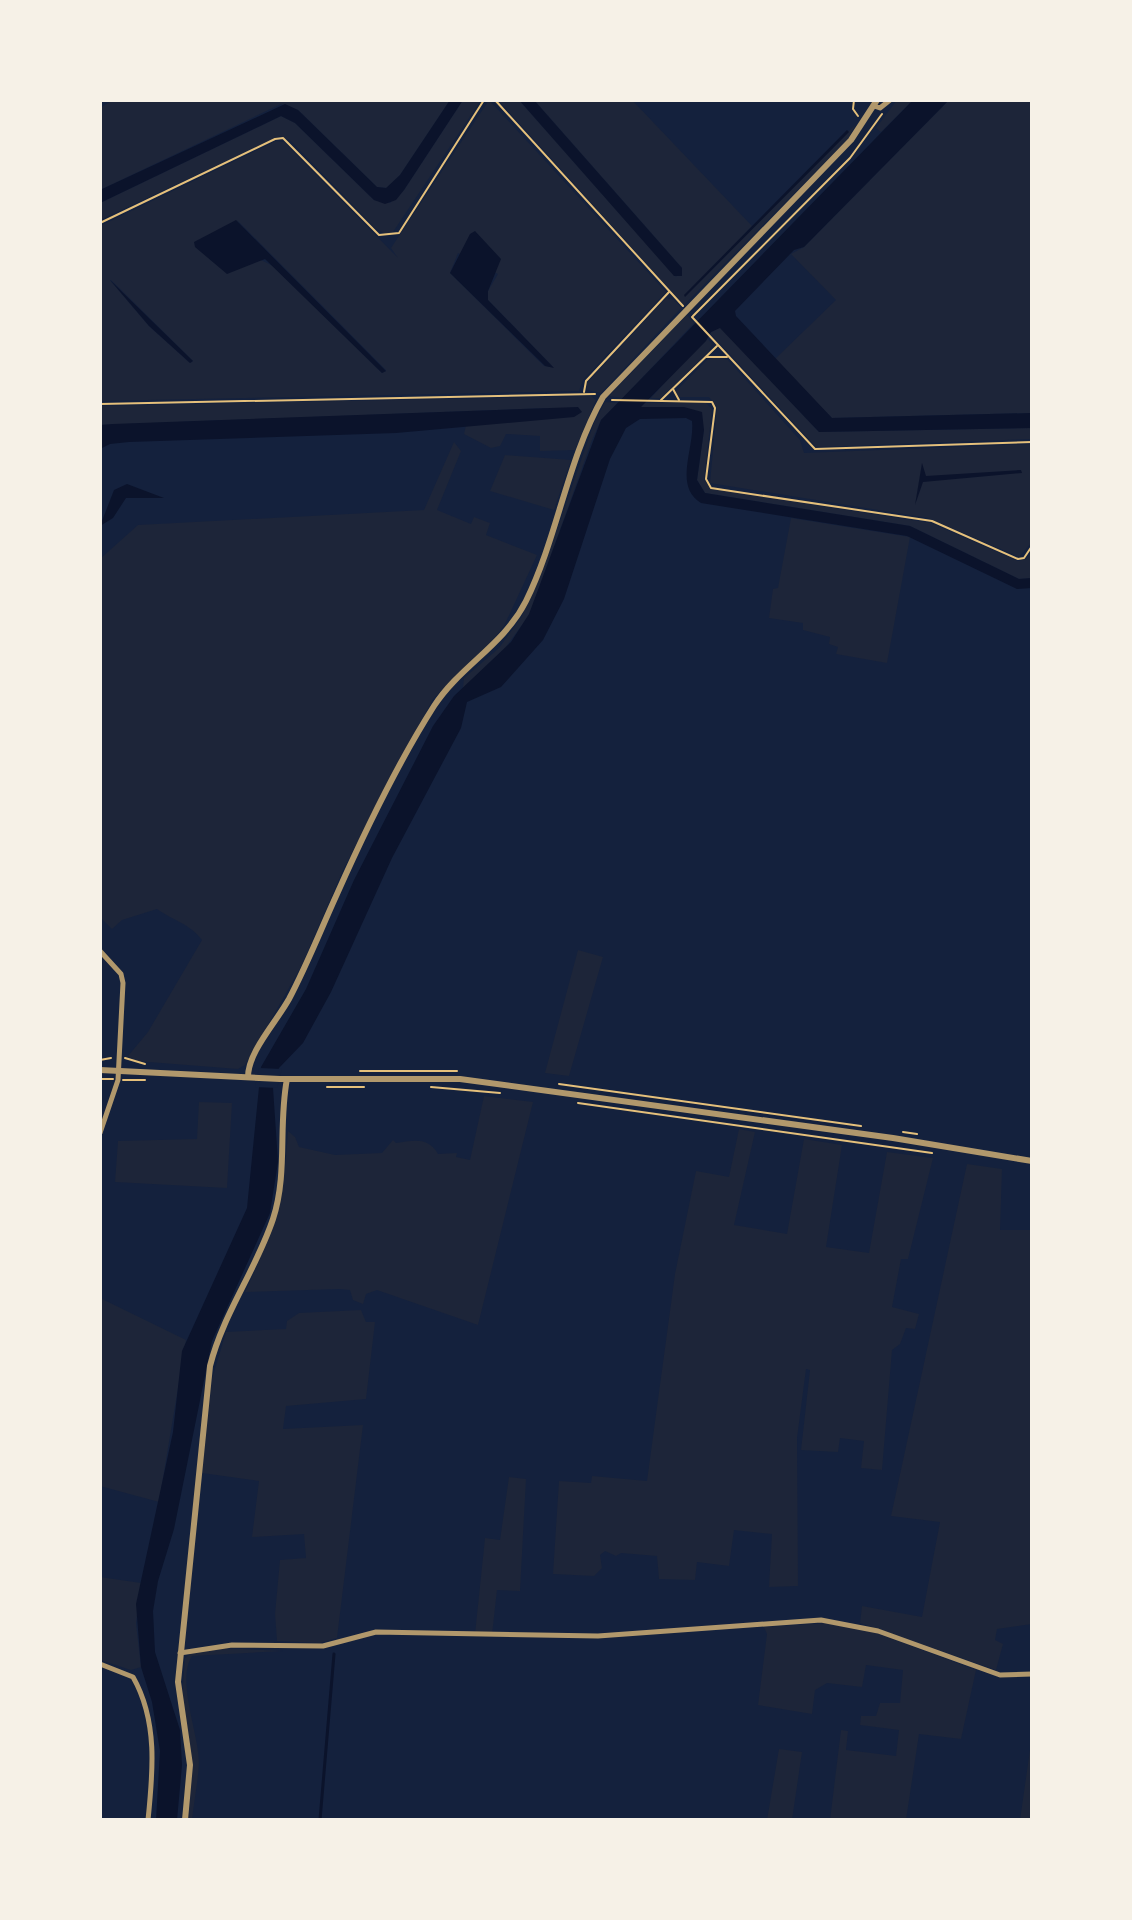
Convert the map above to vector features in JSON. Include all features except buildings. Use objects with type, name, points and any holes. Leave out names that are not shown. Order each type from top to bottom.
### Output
[{"type":"street","points":[[248,1077],[252,1053],[270,1033],[299,980],[358,849],[428,716],[449,687],[502,637],[526,601],[588,429],[603,397],[865,121],[875,103],[880,108],[890,100]]},
{"type":"street","points":[[100,951],[121,974],[123,983],[119,1071],[100,1133]]},
{"type":"street","points":[[100,1070],[283,1079],[460,1079],[1032,1161]]},
{"type":"street","points":[[185,1820],[190,1765],[178,1682],[210,1366],[215,1345],[259,1253],[280,1191],[283,1079]]},
{"type":"street","points":[[180,1653],[232,1645],[323,1646],[376,1632],[598,1636],[821,1620],[878,1631],[1000,1675],[1032,1674]]},
{"type":"street","points":[[100,1664],[133,1677],[147,1709],[153,1772],[148,1820]]},
{"type":"path","points":[[100,223],[275,139],[283,138],[379,235],[394,235],[399,233],[484,100]]},
{"type":"path","points":[[495,100],[686,309]]},
{"type":"path","points":[[854,100],[855,113],[865,121]]},
{"type":"path","points":[[873,129],[850,158],[693,318],[815,449],[1032,442]]},
{"type":"path","points":[[584,393],[586,381],[670,292]]},
{"type":"path","points":[[661,400],[717,346]]},
{"type":"path","points":[[705,357],[728,357]]},
{"type":"path","points":[[673,388],[679,400]]},
{"type":"path","points":[[100,404],[584,393],[603,397]]},
{"type":"path","points":[[612,400],[706,400],[714,404],[706,479],[711,488],[932,521],[1021,559],[1032,546]]},
{"type":"path","points":[[323,1087],[365,1087]]},
{"type":"path","points":[[426,1087],[502,1093]]},
{"type":"path","points":[[579,1103],[938,1153]]},
{"type":"shaded area","points":[[113,100],[450,100],[400,175],[387,188],[377,187],[298,110],[281,104],[100,190],[100,108]]},
{"type":"shaded area","points":[[450,100],[463,100],[404,190],[396,200],[385,204],[374,200],[295,123],[281,116],[100,203],[100,190],[285,104],[298,110],[377,187],[386,188],[400,175]]},
{"type":"shaded area","points":[[463,100],[481,100],[393,232],[385,234],[375,228],[291,141],[280,136],[100,220],[100,203],[281,116],[295,123],[374,200],[390,203],[404,190]]},
{"type":"shaded area","points":[[489,100],[666,292],[583,380],[579,391],[100,401],[100,226],[276,141],[284,142],[398,258],[391,248]],"holes":[[[237,220],[386,370],[386,371],[382,373],[273,266],[259,259]],[[458,253],[498,274],[488,291],[488,300],[553,367],[544,366],[450,273]],[[110,280],[193,361],[190,363],[149,326]]]},
{"type":"shaded area","points":[[498,100],[519,100],[676,277],[682,268],[534,100],[632,100],[752,226],[685,296],[856,124],[848,139],[684,305]]},
{"type":"shaded area","points":[[519,100],[534,100],[682,268],[682,276],[674,276]]},
{"type":"shaded area","points":[[897,100],[913,100],[881,132],[876,128]]},
{"type":"shaded area","points":[[913,100],[949,100],[804,247],[794,250],[735,311],[736,316],[832,418],[1032,413],[1032,428],[819,432],[720,328],[711,332],[706,341],[641,407],[684,407],[702,412],[704,430],[697,480],[705,493],[910,526],[1019,579],[1032,578],[1032,588],[1017,589],[907,536],[701,503],[688,487],[692,421],[686,418],[640,419],[626,428],[610,459],[564,599],[543,640],[501,687],[467,702],[461,728],[392,858],[331,992],[303,1043],[279,1068],[273,1088],[278,1162],[270,1213],[212,1341],[174,1529],[158,1581],[153,1611],[155,1652],[180,1730],[182,1765],[177,1820],[156,1820],[160,1751],[152,1702],[141,1667],[136,1604],[173,1432],[182,1351],[247,1208],[261,1067],[306,989],[354,880],[433,726],[454,696],[511,642],[529,614],[601,420]]},
{"type":"shaded area","points":[[949,100],[1032,100],[1032,413],[832,418],[774,360],[836,300],[791,254],[804,247]]},
{"type":"shaded area","points":[[847,130],[849,132],[685,297],[684,295]]},
{"type":"shaded area","points":[[236,220],[386,371],[382,373],[265,259],[227,274],[195,247],[194,242]]},
{"type":"shaded area","points":[[475,231],[501,259],[488,291],[488,300],[554,368],[545,366],[450,273],[470,234]]},
{"type":"shaded area","points":[[110,280],[193,361],[190,363],[149,326]]},
{"type":"shaded area","points":[[666,298],[674,300],[681,308],[601,393],[587,390],[586,384]]},
{"type":"shaded area","points":[[687,315],[694,323],[623,398],[609,396]]},
{"type":"shaded area","points":[[720,327],[819,432],[1032,428],[1032,439],[816,447],[710,333]]},
{"type":"shaded area","points":[[706,337],[712,344],[709,351],[661,398],[651,398]]},
{"type":"shaded area","points":[[716,357],[728,360],[800,440],[804,453],[1032,444],[1032,542],[1019,557],[928,518],[710,483],[717,407],[709,397],[680,397],[675,392],[707,360]]},
{"type":"shaded area","points":[[591,396],[596,400],[575,450],[540,451],[540,436],[506,434],[500,446],[491,448],[464,434],[466,425],[547,408],[100,425],[100,406]]},
{"type":"shaded area","points":[[605,402],[618,403],[601,420],[592,440],[530,614],[500,655],[463,688],[464,678],[499,648],[522,616],[551,547],[594,423]]},
{"type":"shaded area","points":[[705,402],[712,409],[704,480],[711,489],[931,523],[1018,561],[1026,559],[1032,551],[1032,578],[1019,579],[910,526],[705,493],[697,480],[704,430],[690,409],[641,407],[643,403]]},
{"type":"shaded area","points":[[578,407],[582,412],[574,417],[396,433],[129,442],[110,444],[100,449],[100,425]]},
{"type":"shaded area","points":[[454,442],[461,451],[437,510],[471,524],[474,517],[490,523],[486,535],[537,555],[504,626],[488,646],[433,699],[344,868],[301,967],[245,1065],[238,1069],[136,1061],[128,1056],[148,1032],[202,940],[187,926],[157,909],[122,920],[112,929],[100,917],[100,559],[138,525],[424,510]]},
{"type":"shaded area","points":[[505,455],[571,460],[554,510],[490,491]]},
{"type":"shaded area","points":[[922,463],[926,476],[1021,470],[1022,473],[923,482],[915,505]]},
{"type":"shaded area","points":[[127,484],[164,498],[126,498],[113,518],[100,526],[114,490]]},
{"type":"shaded area","points":[[791,518],[910,537],[887,663],[836,654],[838,647],[829,644],[830,637],[803,630],[803,623],[769,618]]},
{"type":"shaded area","points":[[578,950],[603,957],[569,1076],[545,1073]]},
{"type":"shaded area","points":[[484,1096],[533,1102],[478,1325],[377,1290],[366,1294],[363,1304],[353,1300],[350,1290],[245,1292],[276,1214],[284,1177],[288,1131],[299,1147],[335,1155],[382,1153],[393,1140],[396,1143],[425,1142],[438,1154],[457,1153],[456,1157],[470,1160]]},
{"type":"shaded area","points":[[199,1102],[232,1103],[227,1188],[115,1182],[118,1141],[197,1139]]},
{"type":"shaded area","points":[[739,1129],[755,1132],[734,1225],[787,1234],[804,1139],[842,1145],[826,1247],[869,1253],[887,1152],[933,1158],[908,1259],[901,1259],[892,1307],[919,1314],[915,1329],[906,1328],[900,1344],[892,1350],[882,1470],[861,1468],[864,1441],[840,1438],[838,1452],[801,1450],[810,1370],[806,1369],[797,1438],[798,1586],[769,1587],[772,1534],[734,1530],[729,1566],[697,1562],[695,1580],[659,1579],[657,1556],[621,1553],[616,1556],[605,1551],[600,1555],[602,1568],[594,1576],[553,1574],[559,1481],[591,1483],[592,1476],[647,1481],[675,1274],[696,1171],[729,1177]]},
{"type":"shaded area","points":[[967,1164],[1002,1169],[1000,1230],[1032,1230],[1032,1624],[997,1629],[995,1640],[1003,1644],[996,1670],[860,1623],[862,1606],[922,1617],[940,1522],[891,1516]]},
{"type":"shaded area","points":[[100,1298],[186,1340],[159,1502],[100,1486]]},
{"type":"shaded area","points":[[361,1310],[366,1322],[375,1322],[366,1399],[286,1406],[283,1429],[363,1425],[337,1638],[320,1643],[277,1641],[275,1614],[280,1560],[306,1558],[304,1534],[252,1537],[259,1481],[202,1473],[212,1379],[226,1332],[286,1329],[287,1321],[299,1313]]},
{"type":"shaded area","points":[[509,1477],[526,1479],[520,1591],[497,1590],[492,1635],[475,1634],[485,1538],[500,1540]]},
{"type":"shaded area","points":[[100,1577],[141,1583],[136,1623],[141,1667],[131,1670],[100,1660]]},
{"type":"shaded area","points":[[828,1623],[879,1634],[976,1670],[961,1739],[919,1734],[906,1820],[830,1820],[841,1730],[848,1731],[846,1750],[896,1756],[899,1730],[860,1725],[861,1716],[876,1716],[880,1703],[900,1703],[903,1670],[866,1665],[862,1687],[827,1683],[815,1690],[812,1714],[758,1705],[767,1634],[764,1627]]},
{"type":"shaded area","points":[[223,1648],[283,1651],[192,1656],[186,1679],[199,1763],[192,1820],[188,1820],[193,1763],[182,1697],[185,1658],[192,1652]]},
{"type":"shaded area","points":[[1032,1736],[1032,1820],[1020,1820]]},
{"type":"shaded area","points":[[779,1749],[802,1752],[792,1820],[767,1820]]},
{"type":"pier","points":[[259,1068],[282,1069],[277,1088],[255,1087]]},
{"type":"waterway","points":[[320,1820],[334,1654]]}]
